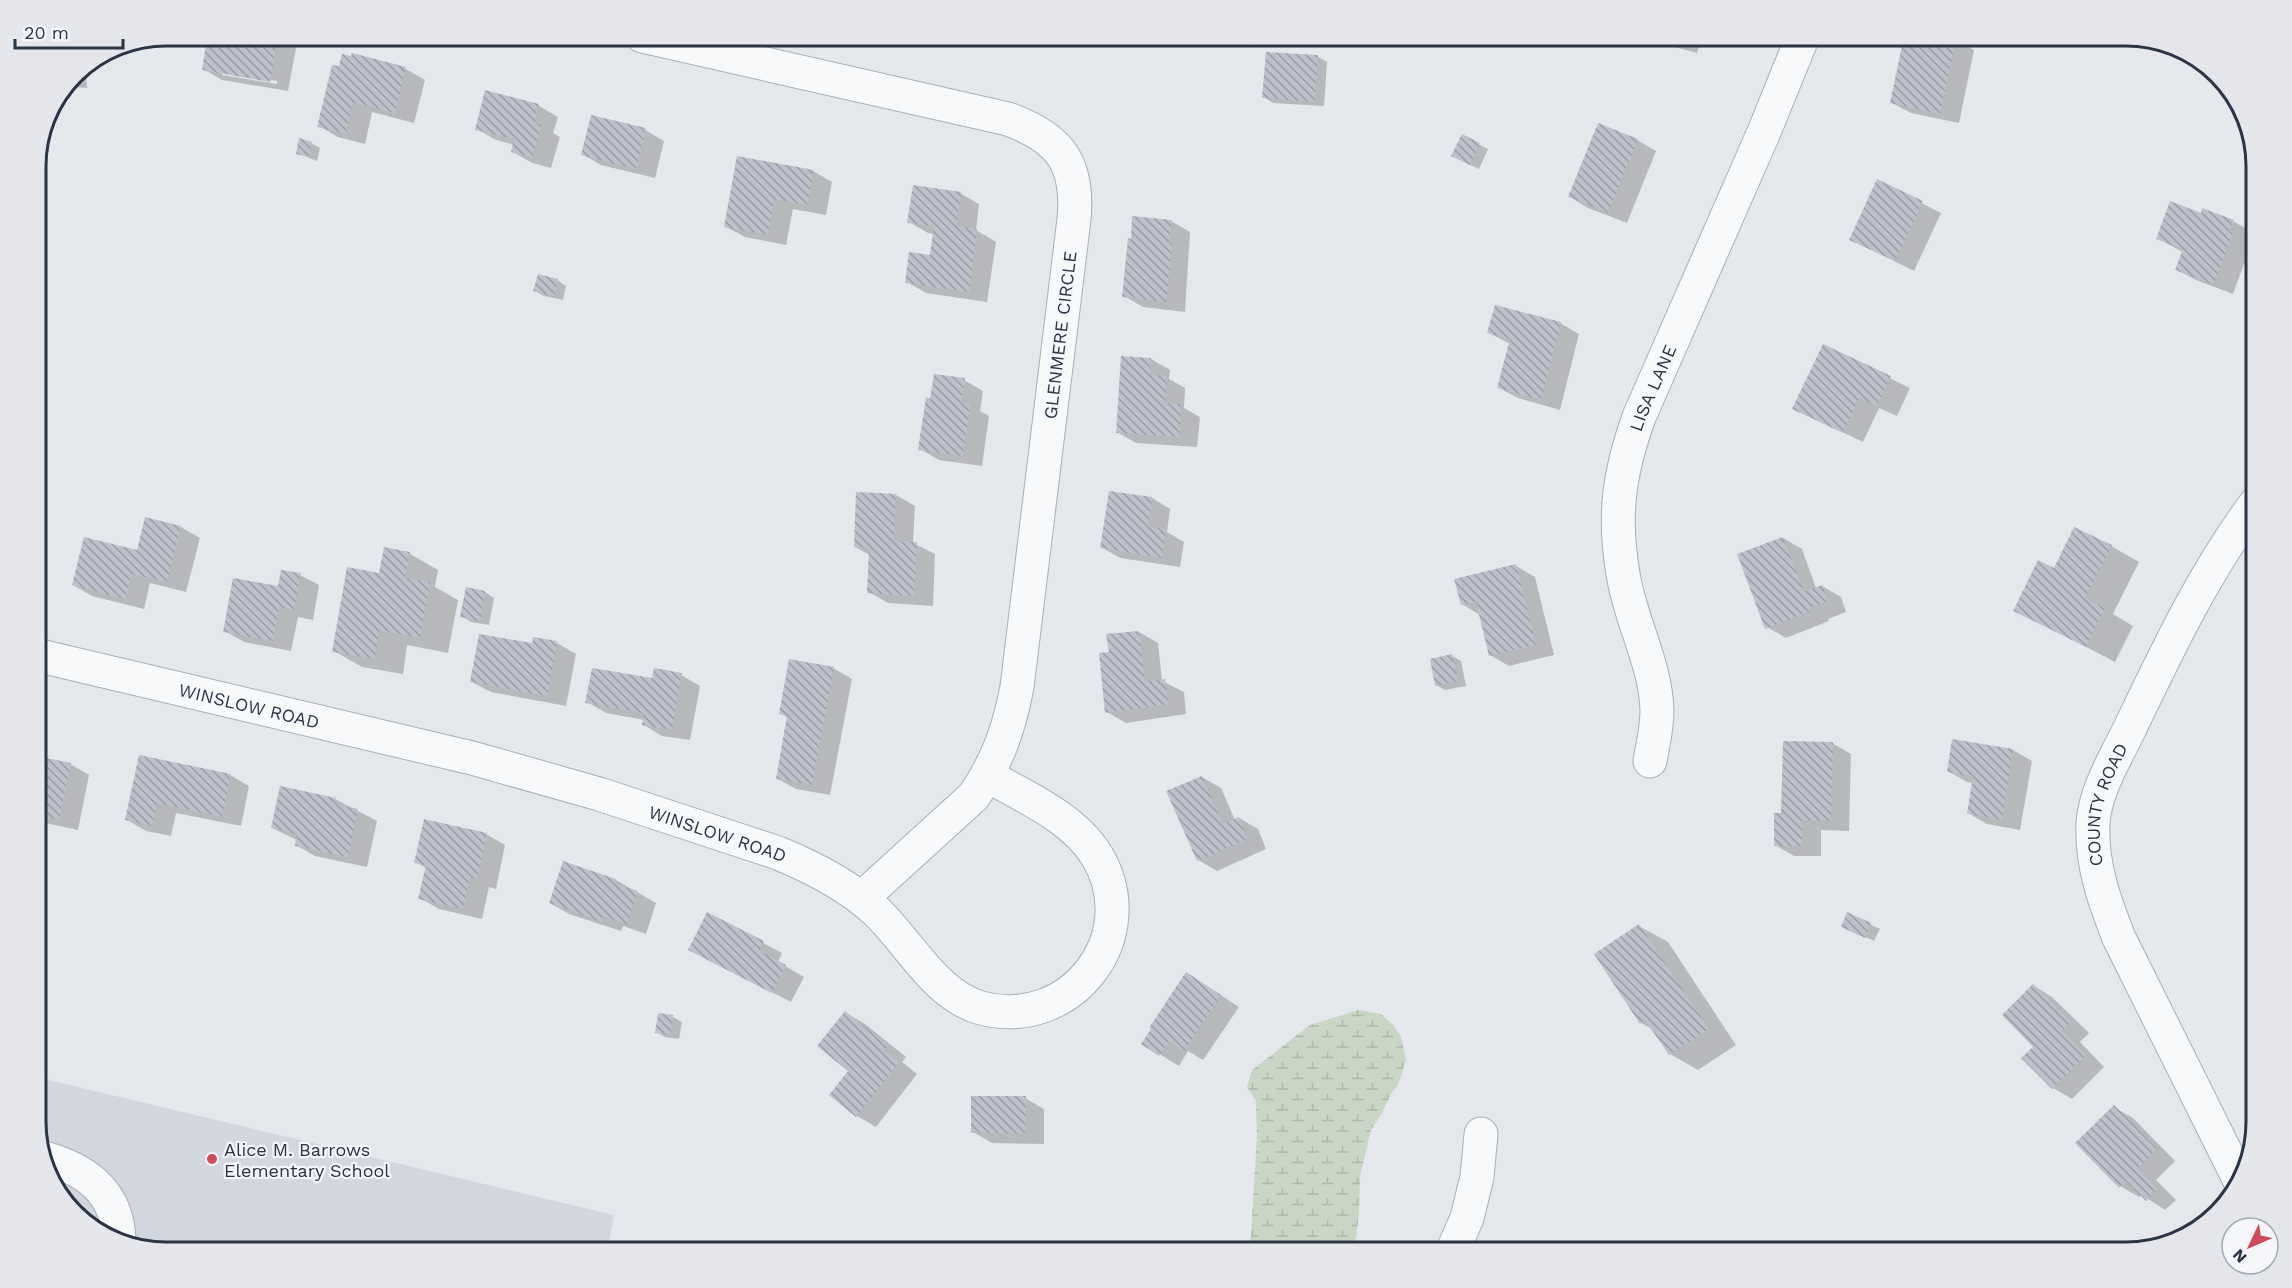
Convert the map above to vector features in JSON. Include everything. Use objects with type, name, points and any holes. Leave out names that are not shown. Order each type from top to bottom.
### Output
[{"type":"street","name":"LISA LANE","points":[[1650,761],[1657,709],[1647,658],[1632,616],[1623,574],[1618,534],[1618,494],[1625,458],[1639,417],[1764,132],[1799,46]]},
{"type":"street","name":"GLENMERE CIRCLE","points":[[689,47],[1008,119],[1053,143],[1069,165],[1075,184],[1074,219],[1017,687],[1010,724],[988,776],[974,796],[862,898]]},
{"type":"street","name":"COUNTY ROAD","points":[[2235,1170],[2119,938],[2103,897],[2093,855],[2093,820],[2103,783],[2158,670],[2236,529],[2245,517]]},
{"type":"street","name":"WINSLOW ROAD","points":[[47,658],[412,742],[599,794],[778,853],[807,865],[862,898],[899,935],[933,977],[955,995],[980,1007],[1016,1012],[1052,1003],[1072,991],[1085,979],[1099,960],[1107,942],[1113,916],[1111,893],[1104,869],[1096,854],[1079,834],[1051,813],[988,776]]},
{"type":"street","points":[[1456,1242],[1467,1218],[1477,1177],[1481,1134]]},
{"type":"street","points":[[54,1161],[74,1167],[99,1187],[115,1215],[118,1231]]},
{"type":"shaded area","name":"Alice M. Barrows Elementary School","points":[[47,1080],[614,1215],[609,1242],[166,1242],[135,1237],[120,1232],[93,1217],[71,1195],[63,1182],[56,1168],[48,1138]]},
{"type":"green space","points":[[1358,1010],[1381,1014],[1394,1026],[1401,1037],[1406,1060],[1398,1085],[1371,1130],[1360,1177],[1359,1213],[1355,1242],[1251,1242],[1257,1136],[1256,1101],[1247,1087],[1252,1070],[1310,1025]]},
{"type":"building","points":[[1902,46],[1954,46],[1940,114],[1890,103]]},
{"type":"building","points":[[206,47],[276,47],[270,82],[202,70]]},
{"type":"building","points":[[1266,52],[1318,55],[1315,102],[1262,98]]},
{"type":"building","points":[[352,53],[406,67],[395,113],[353,102],[346,134],[317,127],[332,65],[339,66],[342,54],[351,56]]},
{"type":"building","points":[[485,90],[539,104],[534,123],[541,125],[532,158],[511,152],[514,139],[475,130]]},
{"type":"building","points":[[591,115],[646,128],[636,169],[581,155]]},
{"type":"building","points":[[1598,123],[1638,139],[1608,213],[1568,197]]},
{"type":"building","points":[[1462,134],[1480,143],[1470,165],[1451,156]]},
{"type":"building","points":[[299,138],[312,142],[308,157],[296,154]]},
{"type":"building","points":[[737,156],[814,170],[807,205],[774,199],[768,235],[724,227]]},
{"type":"building","points":[[1877,179],[1923,201],[1895,261],[1849,240]]},
{"type":"building","points":[[913,185],[961,192],[956,226],[977,229],[969,292],[905,283],[909,252],[930,255],[934,226],[907,223]]},
{"type":"building","points":[[2170,201],[2201,213],[2202,208],[2234,220],[2229,232],[2233,233],[2214,285],[2175,270],[2183,249],[2156,239]]},
{"type":"building","points":[[1132,216],[1172,220],[1166,302],[1122,297],[1128,238],[1131,239]]},
{"type":"building","points":[[538,274],[558,279],[554,296],[533,291]]},
{"type":"building","points":[[1495,305],[1561,322],[1541,400],[1497,388],[1510,339],[1487,333]]},
{"type":"building","points":[[1823,344],[1891,376],[1877,406],[1859,398],[1843,433],[1792,409]]},
{"type":"building","points":[[1121,356],[1151,358],[1150,375],[1167,376],[1165,403],[1181,404],[1179,437],[1116,433]]},
{"type":"building","points":[[934,374],[965,378],[961,402],[970,404],[963,456],[918,450],[926,397],[930,399]]},
{"type":"building","points":[[1109,491],[1152,497],[1148,527],[1166,529],[1162,558],[1100,548]]},
{"type":"building","points":[[856,492],[896,494],[894,541],[917,542],[914,596],[867,593],[869,548],[854,547]]},
{"type":"building","points":[[145,517],[181,526],[167,582],[132,574],[125,599],[72,585],[84,537],[137,550]]},
{"type":"building","points":[[2074,527],[2112,545],[2085,598],[2105,608],[2086,647],[2013,611],[2038,560],[2054,568]]},
{"type":"building","points":[[1783,537],[1804,592],[1822,585],[1828,601],[1810,608],[1811,611],[1765,629],[1737,554]]},
{"type":"building","points":[[384,547],[410,552],[405,578],[430,582],[420,638],[379,630],[375,659],[332,652],[347,567],[379,573]]},
{"type":"building","points":[[1516,564],[1536,645],[1489,656],[1476,602],[1461,605],[1454,579]]},
{"type":"building","points":[[281,570],[301,573],[294,610],[279,607],[273,641],[223,632],[233,578],[278,586]]},
{"type":"building","points":[[466,587],[485,591],[480,621],[460,617]]},
{"type":"building","points":[[1139,631],[1145,682],[1165,679],[1168,704],[1105,713],[1099,653],[1109,652],[1106,634]]},
{"type":"building","points":[[479,634],[532,643],[533,637],[557,641],[547,696],[470,682]]},
{"type":"building","points":[[1452,654],[1458,681],[1435,686],[1430,659]]},
{"type":"building","points":[[789,659],[834,667],[812,785],[776,779],[787,716],[779,714]]},
{"type":"building","points":[[592,668],[652,678],[654,668],[682,673],[672,730],[642,725],[644,713],[585,703]]},
{"type":"building","points":[[1952,739],[2013,749],[2002,820],[1967,814],[1973,776],[1947,772]]},
{"type":"building","points":[[1783,741],[1833,742],[1831,821],[1802,820],[1802,846],[1774,846],[1774,813],[1781,813]]},
{"type":"building","points":[[139,755],[231,774],[222,817],[157,803],[152,826],[125,820]]},
{"type":"building","points":[[47,758],[71,763],[59,820],[47,817]]},
{"type":"building","points":[[1202,776],[1223,824],[1239,817],[1248,839],[1197,861],[1166,791]]},
{"type":"building","points":[[280,786],[336,798],[334,803],[358,809],[348,857],[295,846],[297,834],[271,828]]},
{"type":"building","points":[[424,819],[487,833],[477,879],[470,878],[463,909],[418,899],[426,865],[414,863]]},
{"type":"building","points":[[563,861],[616,879],[615,884],[638,891],[627,924],[603,916],[602,922],[549,903]]},
{"type":"building","points":[[707,912],[764,941],[759,951],[786,965],[772,993],[688,950]]},
{"type":"building","points":[[1847,912],[1871,923],[1865,938],[1841,927]]},
{"type":"building","points":[[1639,924],[1709,1029],[1669,1055],[1645,1020],[1640,1024],[1594,954]]},
{"type":"building","points":[[1186,972],[1221,995],[1184,1051],[1169,1041],[1159,1056],[1141,1044]]},
{"type":"building","points":[[2033,984],[2071,1022],[2062,1031],[2086,1055],[2052,1089],[2021,1058],[2033,1047],[2002,1015]]},
{"type":"building","points":[[845,1011],[888,1045],[884,1050],[899,1062],[856,1117],[829,1095],[848,1071],[817,1046]]},
{"type":"building","points":[[658,1013],[673,1015],[670,1035],[655,1033]]},
{"type":"building","points":[[971,1096],[1026,1096],[1025,1134],[971,1133]]},
{"type":"building","points":[[2114,1105],[2157,1149],[2138,1168],[2158,1189],[2146,1201],[2126,1181],[2119,1188],[2075,1143]]},
{"type":"place","name":"Alice M. Barrows Elementary School","points":[[212,1159]]}]
